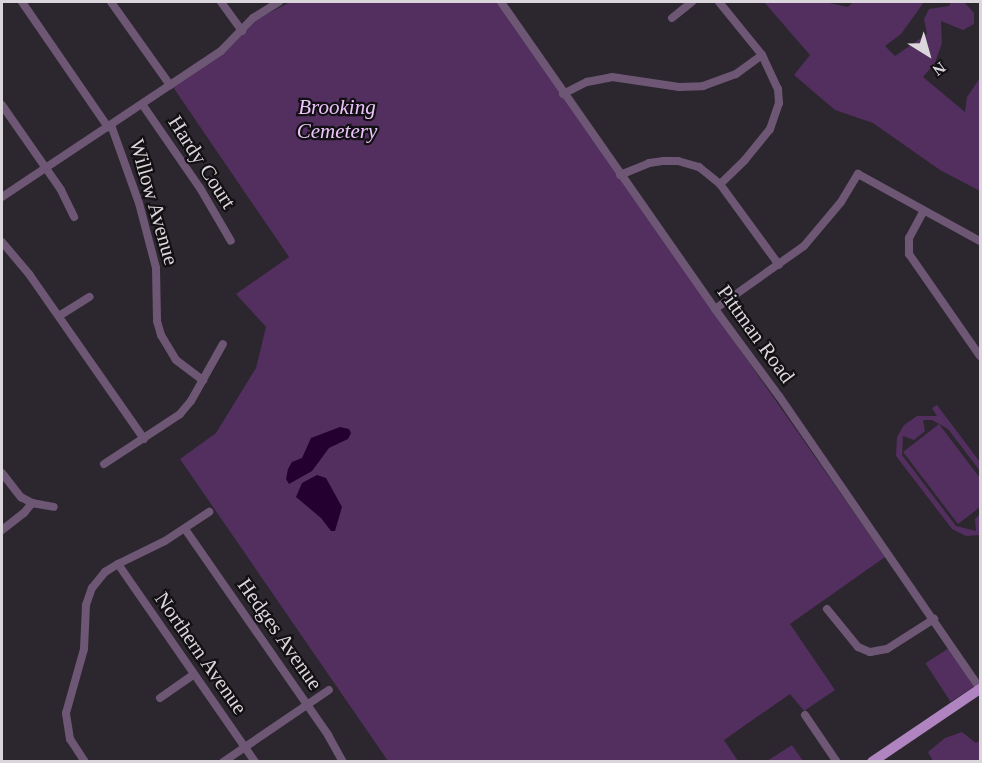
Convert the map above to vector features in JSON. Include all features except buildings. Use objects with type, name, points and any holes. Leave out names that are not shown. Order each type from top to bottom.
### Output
[{"type":"main road","points":[[872,762],[981,689]]},
{"type":"street","name":"Willow Avenue","points":[[22,2],[110,126],[139,203],[156,268],[157,321],[161,336],[176,360],[203,380]]},
{"type":"street","points":[[111,2],[170,85]]},
{"type":"street","points":[[221,2],[242,32]]},
{"type":"street","points":[[2,197],[221,51],[257,16],[279,2]]},
{"type":"street","name":"Pittman Road","points":[[501,2],[620,175],[779,396],[981,689]]},
{"type":"street","points":[[672,18],[692,2]]},
{"type":"street","points":[[719,2],[762,55],[778,89],[776,117],[760,143],[720,184]]},
{"type":"street","points":[[564,94],[587,82],[612,77],[679,87],[704,86],[736,74],[762,55]]},
{"type":"street","name":"Hardy Court","points":[[142,104],[200,188],[231,241]]},
{"type":"street","points":[[2,105],[61,190],[74,217]]},
{"type":"street","points":[[620,175],[649,163],[678,160],[699,167],[720,184],[778,265]]},
{"type":"street","points":[[715,309],[778,265],[824,225],[857,170],[922,212],[981,242]]},
{"type":"street","points":[[922,212],[909,238],[909,254],[981,356]]},
{"type":"street","points":[[2,242],[29,274],[144,439]]},
{"type":"street","points":[[59,316],[89,297]]},
{"type":"street","points":[[104,464],[180,414],[203,380],[223,344]]},
{"type":"street","points":[[2,473],[12,489],[32,503],[54,507]]},
{"type":"street","points":[[2,530],[13,523],[32,503]]},
{"type":"street","points":[[85,762],[74,747],[67,728],[68,696],[84,649],[88,598],[98,579],[118,564],[185,529],[209,512]]},
{"type":"street","name":"Hedges Avenue","points":[[185,529],[344,762]]},
{"type":"street","name":"Northern Avenue","points":[[118,564],[255,762]]},
{"type":"street","points":[[827,609],[858,647],[870,652],[887,649],[934,619]]},
{"type":"street","points":[[160,698],[193,675]]},
{"type":"street","points":[[223,762],[329,690]]},
{"type":"street","points":[[804,715],[837,762]]},
{"type":"green space","name":"Brooking Cemetery","points":[[290,2],[497,2],[885,557],[790,624],[835,690],[804,711],[790,694],[724,740],[738,761],[388,761],[180,459],[216,433],[256,368],[266,327],[236,294],[289,257],[173,87],[230,47],[258,19]]},
{"type":"green space","points":[[764,2],[825,2],[848,7],[853,2],[924,2],[901,34],[885,46],[895,56],[927,34],[924,19],[929,9],[949,6],[951,2],[964,2],[974,13],[974,24],[963,30],[941,21],[942,43],[935,63],[923,77],[965,112],[967,97],[980,78],[980,191],[940,170],[873,123],[835,110],[794,75],[810,55]]},
{"type":"green space","points":[[937,405],[980,462],[980,471],[948,429],[932,420],[923,420],[925,431],[914,440],[903,436],[902,455],[956,526],[976,531],[975,519],[980,514],[980,535],[966,536],[952,529],[896,456],[897,437],[904,425],[917,416],[937,416],[932,408]]},
{"type":"green space","points":[[939,424],[980,478],[980,507],[958,524],[903,452]]},
{"type":"green space","points":[[949,648],[974,687],[951,702],[926,663]]},
{"type":"green space","points":[[962,732],[976,743],[980,741],[980,761],[933,761],[928,752],[945,738]]},
{"type":"green space","points":[[792,745],[803,761],[767,761]]},
{"type":"shaded area","points":[[340,427],[349,429],[351,433],[348,439],[329,448],[312,471],[289,484],[286,479],[288,469],[292,462],[302,458],[311,438]]},
{"type":"shaded area","points":[[317,475],[326,478],[342,507],[335,531],[331,531],[321,518],[296,497],[302,483]]}]
